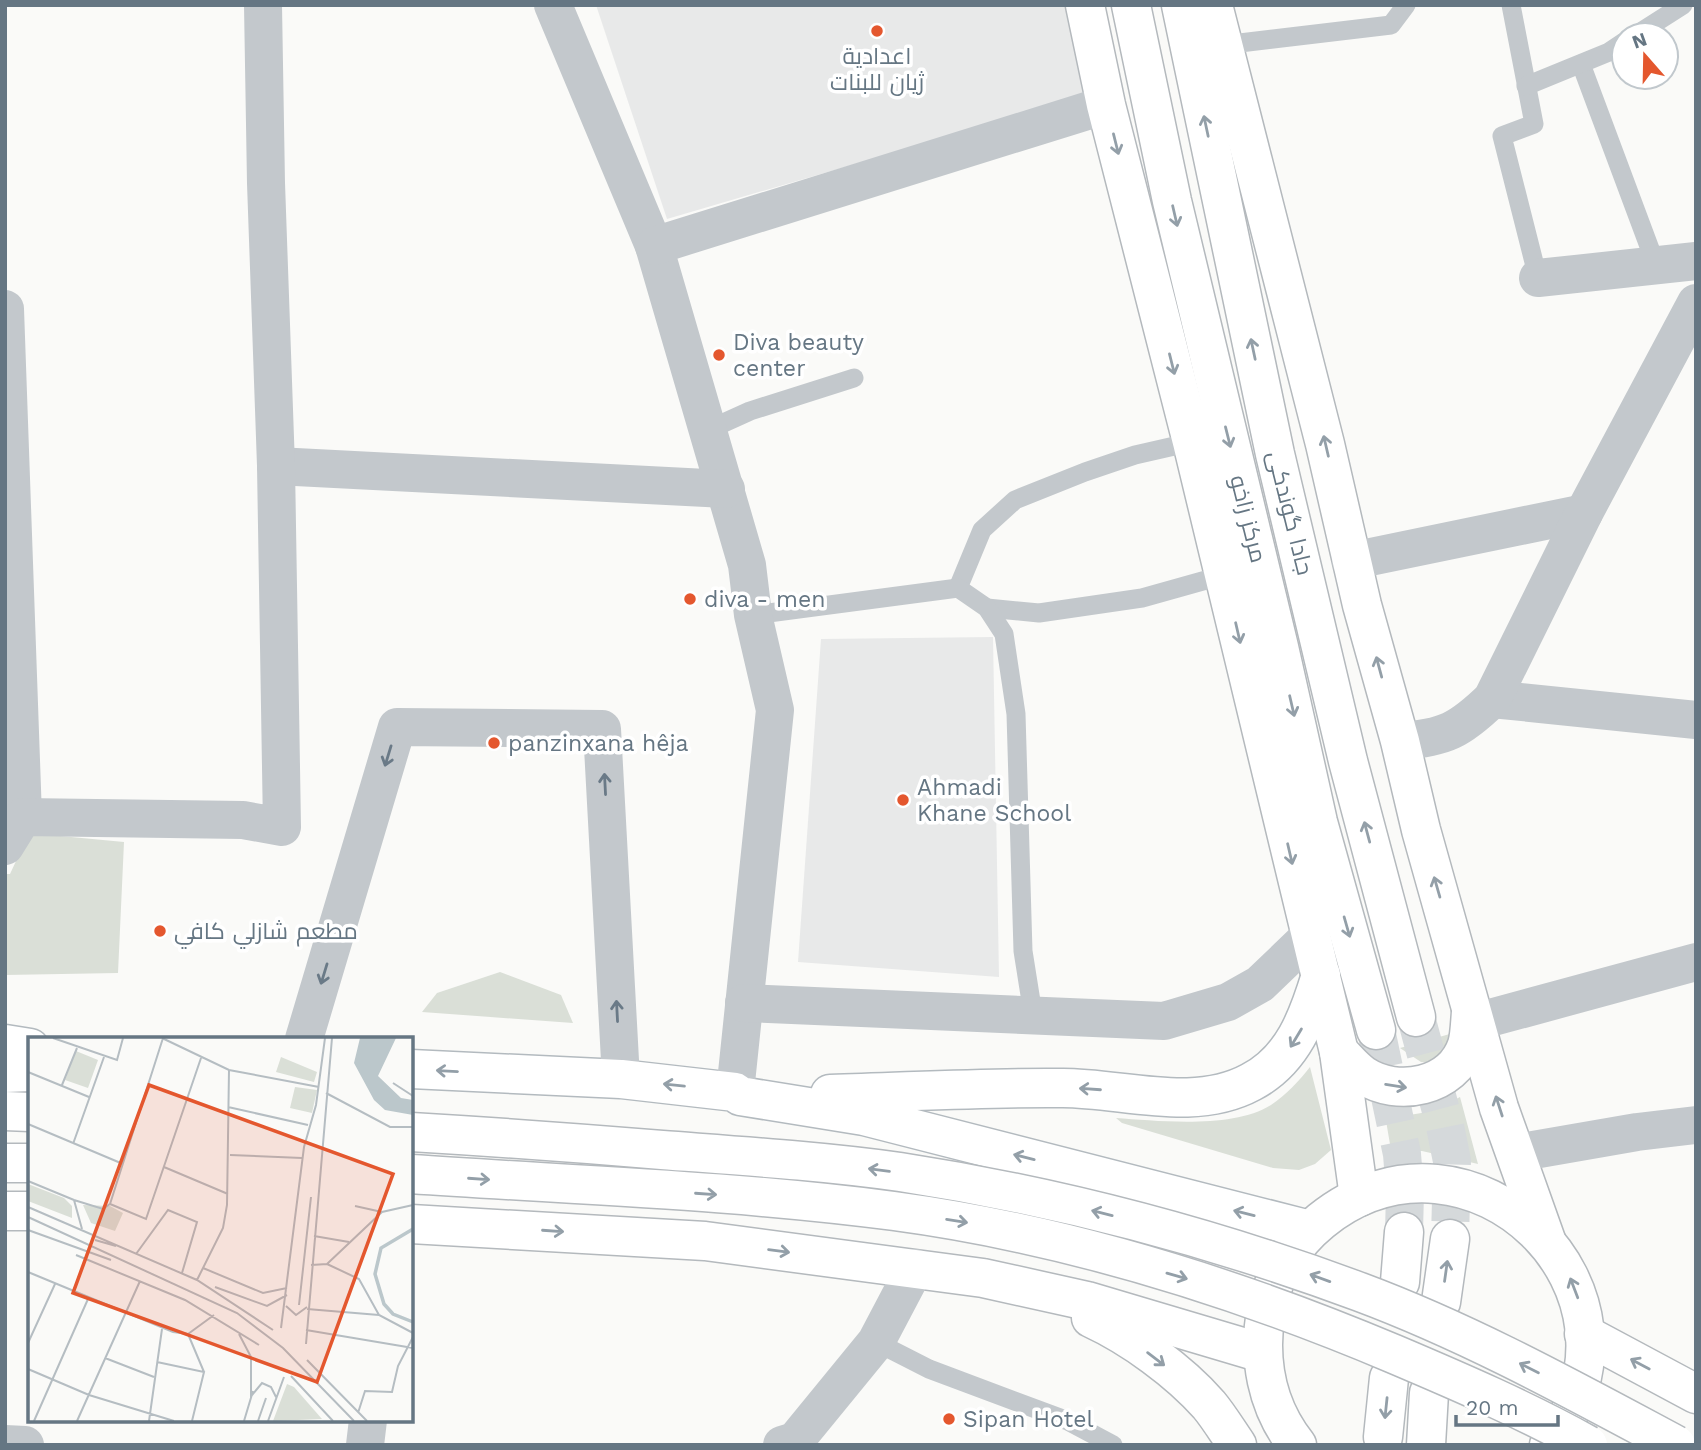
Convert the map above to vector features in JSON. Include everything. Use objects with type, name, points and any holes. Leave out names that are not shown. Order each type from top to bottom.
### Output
[{"type":"main road","points":[[1085,5],[1106,105],[1192,442],[1339,1052],[1359,1197]]},
{"type":"main road","name":"مركز زاخو","points":[[1131,5],[1184,254],[1279,647],[1318,822],[1376,1030]]},
{"type":"main road","name":"جادا گوندکی","points":[[1181,5],[1275,454],[1348,761],[1416,1017]]},
{"type":"main road","points":[[1213,5],[1325,444],[1351,561],[1421,830],[1499,1108],[1546,1240]]},
{"type":"main road","points":[[738,1094],[1064,1088],[1188,1097],[1223,1093],[1249,1083],[1274,1068],[1290,1048],[1308,1017],[1321,975]]},
{"type":"main road","points":[[1339,1052],[1362,1074],[1379,1083],[1402,1089],[1419,1086],[1442,1077],[1458,1060],[1467,1045],[1473,1016]]},
{"type":"main road","points":[[5,1044],[28,1048]]},
{"type":"main road","points":[[413,1069],[621,1079],[738,1094],[864,1116],[1310,1230]]},
{"type":"main road","points":[[5,1073],[28,1072]]},
{"type":"main road","points":[[5,1111],[28,1112]]},
{"type":"main road","points":[[413,1132],[765,1157],[900,1172],[1054,1201],[1112,1215],[1236,1250],[1364,1293],[1495,1350],[1676,1445]]},
{"type":"main road","points":[[5,1163],[28,1163]]},
{"type":"main road","points":[[413,1174],[746,1196],[893,1211],[983,1226],[1079,1248],[1209,1285],[1303,1318],[1467,1384],[1545,1420],[1588,1445]]},
{"type":"main road","points":[[1297,1445],[1271,1398],[1262,1353],[1262,1337],[1272,1288],[1292,1251],[1310,1230],[1333,1211],[1359,1197],[1398,1185],[1439,1184],[1479,1193],[1516,1212],[1546,1240],[1566,1268],[1579,1301],[1584,1357],[1577,1393],[1549,1445]]},
{"type":"main road","points":[[5,1211],[28,1212]]},
{"type":"main road","points":[[413,1224],[705,1241],[983,1278],[1087,1301],[1262,1353]]},
{"type":"main road","points":[[1400,1282],[1404,1232]]},
{"type":"main road","points":[[1441,1302],[1450,1239]]},
{"type":"main road","points":[[1033,1289],[1117,1330],[1161,1362],[1209,1405],[1237,1445]]},
{"type":"main road","points":[[1584,1335],[1696,1394]]},
{"type":"main road","points":[[1383,1437],[1389,1378]]},
{"type":"main road","points":[[1426,1445],[1429,1393]]},
{"type":"street","points":[[5,309],[14,832],[243,820],[282,827],[276,466],[263,5]]},
{"type":"street","points":[[554,5],[654,246],[747,565],[753,615],[775,710],[744,1003],[738,1094]]},
{"type":"street","points":[[654,246],[1106,105]]},
{"type":"street","points":[[1538,278],[1696,261]]},
{"type":"street","points":[[1400,741],[1424,740],[1448,734],[1471,720],[1492,699],[1584,513],[1696,303]]},
{"type":"street","points":[[276,466],[726,489]]},
{"type":"street","points":[[1351,561],[1584,513]]},
{"type":"street","points":[[1492,699],[1696,720]]},
{"type":"street","points":[[305,1037],[397,727],[602,730],[621,1079]]},
{"type":"street","points":[[744,1003],[1164,1021],[1228,1002],[1260,984],[1310,936]]},
{"type":"street","points":[[1473,1016],[1696,962]]},
{"type":"street","points":[[1516,1153],[1637,1132],[1696,1125]]},
{"type":"street","points":[[791,1444],[876,1342],[915,1268]]},
{"type":"street","points":[[365,1445],[368,1422]]},
{"type":"street","points":[[5,1444],[24,1445]]},
{"type":"lane","points":[[1223,45],[1391,25],[1406,5]]},
{"type":"lane","points":[[1511,5],[1534,124],[1502,136],[1538,278]]},
{"type":"lane","points":[[1658,21],[1683,5]]},
{"type":"lane","points":[[1527,86],[1610,51]]},
{"type":"lane","points":[[1581,64],[1656,265]]},
{"type":"lane","points":[[708,430],[750,411],[855,378]]},
{"type":"lane","points":[[958,588],[982,530],[1015,500],[1135,455],[1192,442]]},
{"type":"lane","points":[[987,608],[1039,613],[1142,598],[1224,575]]},
{"type":"lane","points":[[753,615],[958,588],[987,608],[1004,634],[1016,714],[1023,951],[1033,1014]]},
{"type":"lane","points":[[876,1342],[929,1369],[1068,1421],[1113,1445]]},
{"type":"shaded area","points":[[596,5],[1068,5],[1087,96],[667,219]]},
{"type":"shaded area","name":"Ahmadi Khane School","points":[[993,637],[999,977],[798,962],[821,639]]},
{"type":"shaded area","points":[[29,833],[124,842],[118,973],[5,975],[5,874],[10,874]]},
{"type":"shaded area","points":[[500,972],[561,995],[573,1023],[422,1012],[437,993]]},
{"type":"shaded area","points":[[1464,1030],[1431,1063],[1421,1062],[1400,1048]]},
{"type":"shaded area","points":[[1310,1067],[1331,1150],[1315,1164],[1299,1170],[1273,1168],[1122,1123],[1116,1118],[1195,1122],[1237,1118],[1271,1105]]},
{"type":"shaded area","points":[[1460,1097],[1478,1164],[1422,1151],[1391,1150],[1385,1115],[1424,1112]]},
{"type":"tunnel","points":[[1416,1017],[1452,1161],[1450,1239]]},
{"type":"tunnel","points":[[1376,1030],[1402,1154],[1404,1232]]},
{"type":"place","name":"اعدادية ژیان للبنات","points":[[877,31]]},
{"type":"place","name":"Diva beauty center","points":[[719,355]]},
{"type":"place","name":"diva - men","points":[[690,599]]},
{"type":"place","name":"panzinxana hêja","points":[[494,743]]},
{"type":"place","name":"Ahmadi Khane School","points":[[903,800]]},
{"type":"place","name":"مطعم شازلي كافي","points":[[160,931]]},
{"type":"place","name":"Sipan Hotel","points":[[949,1419]]}]
